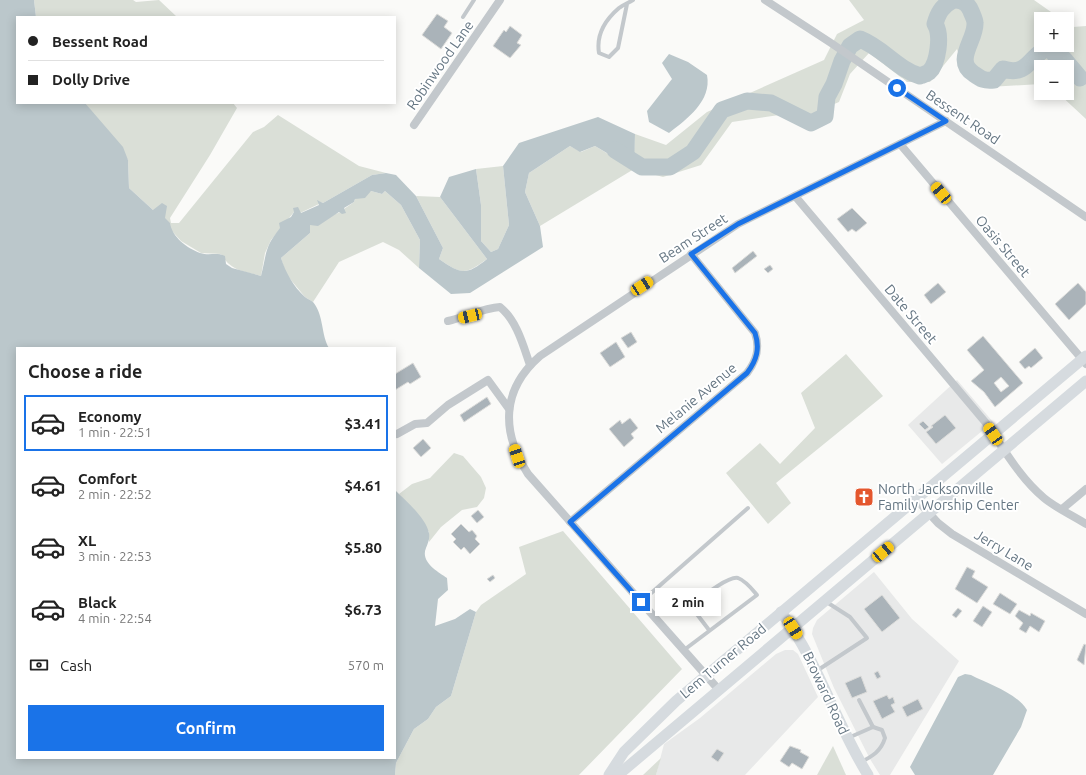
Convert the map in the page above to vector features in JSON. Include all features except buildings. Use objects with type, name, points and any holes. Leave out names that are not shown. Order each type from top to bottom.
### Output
[{"type":"main road","name":"Lem Turner Road","points":[[609,775],[624,752],[676,701],[993,434],[1084,360]]},
{"type":"main road","name":"Lem Turner Road","points":[[618,775],[1086,381]]},
{"type":"main road","name":"Broward Road","points":[[781,612],[793,628],[817,670],[847,738],[868,775]]},
{"type":"street","name":"Robinwood Lane","points":[[414,124],[500,0]]},
{"type":"street","name":"Bessent Road","points":[[765,0],[831,43],[1086,217]]},
{"type":"street","name":"Beam Street","points":[[530,365],[606,310],[738,224],[946,121]]},
{"type":"street","name":"Oasis Street","points":[[900,144],[1084,360]]},
{"type":"street","name":"Date Street","points":[[795,196],[993,434],[1037,491],[1045,499],[1086,524]]},
{"type":"street","name":"Melanie Avenue","points":[[570,522],[747,373],[753,364],[758,343],[755,333],[691,254]]},
{"type":"street","points":[[448,321],[470,316],[490,308],[500,307],[508,313],[517,330],[530,365],[515,388],[509,409],[511,437],[517,456],[528,474],[719,690]]},
{"type":"street","points":[[397,434],[415,424],[427,423],[448,405],[488,380],[509,409]]},
{"type":"street","points":[[1062,509],[1086,489]]},
{"type":"street","name":"Jerry Lane","points":[[916,499],[952,534],[1086,614]]},
{"type":"lane","points":[[463,17],[474,0]]},
{"type":"lane","points":[[627,4],[618,48],[609,57],[599,53],[598,44],[600,31],[619,8],[633,0]]},
{"type":"lane","points":[[641,602],[748,508]]},
{"type":"lane","points":[[683,650],[756,595],[748,585],[739,578],[732,578],[699,600],[696,613],[709,630]]},
{"type":"lane","points":[[817,670],[867,638],[850,617],[825,601]]},
{"type":"lane","points":[[859,700],[873,727]]},
{"type":"lane","points":[[847,738],[873,727],[882,730],[885,738],[883,743],[874,756],[860,763]]},
{"type":"shaded area","points":[[0,0],[34,0],[36,16],[16,16],[16,104],[86,104],[123,147],[128,160],[129,188],[153,210],[162,203],[167,206],[165,218],[170,223],[174,233],[181,241],[200,253],[219,254],[225,256],[226,264],[232,268],[261,276],[267,251],[271,241],[280,228],[279,223],[291,217],[294,212],[293,208],[298,207],[301,213],[319,205],[317,200],[323,203],[372,175],[386,173],[396,175],[416,196],[443,248],[439,259],[458,270],[463,271],[474,268],[487,259],[440,197],[449,177],[476,169],[481,205],[481,241],[491,252],[498,249],[509,225],[503,166],[519,143],[598,117],[635,134],[634,169],[595,146],[580,152],[570,146],[529,173],[525,192],[540,226],[543,247],[470,293],[451,294],[419,268],[420,240],[401,205],[385,191],[382,194],[371,191],[365,198],[355,199],[354,202],[344,208],[346,213],[342,214],[339,212],[318,226],[310,225],[310,233],[281,258],[293,284],[317,307],[326,343],[328,347],[16,347],[16,759],[396,759],[396,491],[415,510],[427,527],[429,541],[426,548],[425,558],[431,566],[447,578],[448,590],[438,599],[435,626],[455,619],[470,609],[476,612],[451,696],[436,707],[428,719],[414,729],[396,763],[395,775],[0,775]]},
{"type":"shaded area","points":[[34,0],[133,0],[136,2],[159,0],[176,16],[36,16]]},
{"type":"shaded area","points":[[849,0],[1034,0],[1051,12],[1034,12],[1034,52],[1074,52],[1074,27],[1086,26],[1086,119],[1066,100],[1074,100],[1074,60],[1034,60],[1034,84],[989,87],[965,75],[957,49],[930,82],[907,82],[869,53],[850,74],[839,102],[832,105],[823,126],[808,130],[779,115],[732,122],[701,165],[663,177],[634,169],[540,226],[525,192],[529,173],[570,146],[581,152],[595,146],[633,169],[635,134],[666,145],[707,112],[824,60],[837,34],[864,20]]},
{"type":"shaded area","points":[[669,54],[688,62],[707,75],[708,84],[706,93],[697,108],[669,133],[649,122],[647,111],[672,79],[662,63]]},
{"type":"shaded area","points":[[86,104],[234,104],[237,108],[210,155],[170,218],[171,223],[179,223],[253,132],[264,127],[278,115],[359,166],[386,173],[372,175],[323,203],[318,201],[319,204],[300,213],[294,212],[271,240],[265,253],[261,276],[238,270],[229,264],[221,254],[201,253],[181,241],[153,210],[129,188],[128,160]]},
{"type":"shaded area","points":[[503,166],[509,225],[498,249],[491,252],[481,241],[481,205],[476,169]]},
{"type":"shaded area","points":[[371,191],[382,194],[385,191],[401,205],[420,240],[419,268],[399,250],[383,242],[339,262],[313,302],[305,297],[286,274],[281,258],[310,233],[310,225],[320,223],[340,212],[345,212],[344,209],[354,202],[355,199]]},
{"type":"shaded area","points":[[416,196],[440,197],[487,259],[473,268],[463,271],[453,268],[439,259],[443,248]]},
{"type":"shaded area","points":[[846,354],[883,396],[776,483],[791,503],[768,524],[726,473],[760,443],[780,464],[815,428],[801,393]]},
{"type":"shaded area","points":[[957,380],[993,422],[942,464],[908,425]]},
{"type":"shaded area","points":[[454,453],[463,456],[481,477],[486,488],[484,498],[477,507],[462,510],[441,527],[429,542],[429,532],[399,494],[412,484],[430,478]]},
{"type":"shaded area","points":[[563,531],[682,669],[579,775],[395,775],[396,763],[414,729],[428,719],[436,707],[451,696],[476,612],[481,605],[526,574],[519,547]]},
{"type":"shaded area","points":[[874,572],[912,619],[959,661],[890,775],[880,775],[870,759],[834,688],[812,634],[817,620]]},
{"type":"shaded area","points":[[785,650],[793,650],[798,654],[818,697],[745,775],[656,775],[664,744],[700,718],[776,654]]},
{"type":"shaded area","points":[[965,674],[971,675],[1002,690],[1022,704],[1027,710],[1021,727],[993,775],[915,775],[910,767],[958,677]]},
{"type":"shaded area","points":[[833,746],[846,775],[817,775]]},
{"type":"shaded area","points":[[661,758],[656,775],[643,775]]},
{"type":"waterway","points":[[615,150],[642,167],[670,167],[693,152],[722,110],[747,101],[771,103],[811,123],[825,116],[827,97],[834,84],[842,61],[850,46],[860,39],[876,48],[904,69],[920,76],[927,73],[935,63],[937,56],[939,42],[935,24],[936,20],[943,7],[953,0]]},
{"type":"waterway","points":[[957,0],[964,2],[967,5],[975,20],[974,30],[965,57],[965,63],[968,69],[974,74],[985,80],[994,80],[1003,69],[1012,71],[1019,70],[1029,64],[1043,50],[1050,47],[1056,57],[1064,59],[1080,78]]},
{"type":"waterway","points":[[1080,78],[1086,81]]},
{"type":"place","name":"North Jacksonville Family Worship Center","points":[[864,497]]},
{"type":"route","points":[[641,602],[570,522],[747,373],[753,364],[757,355],[758,343],[755,333],[691,254],[738,224],[946,121],[897,88]]}]
